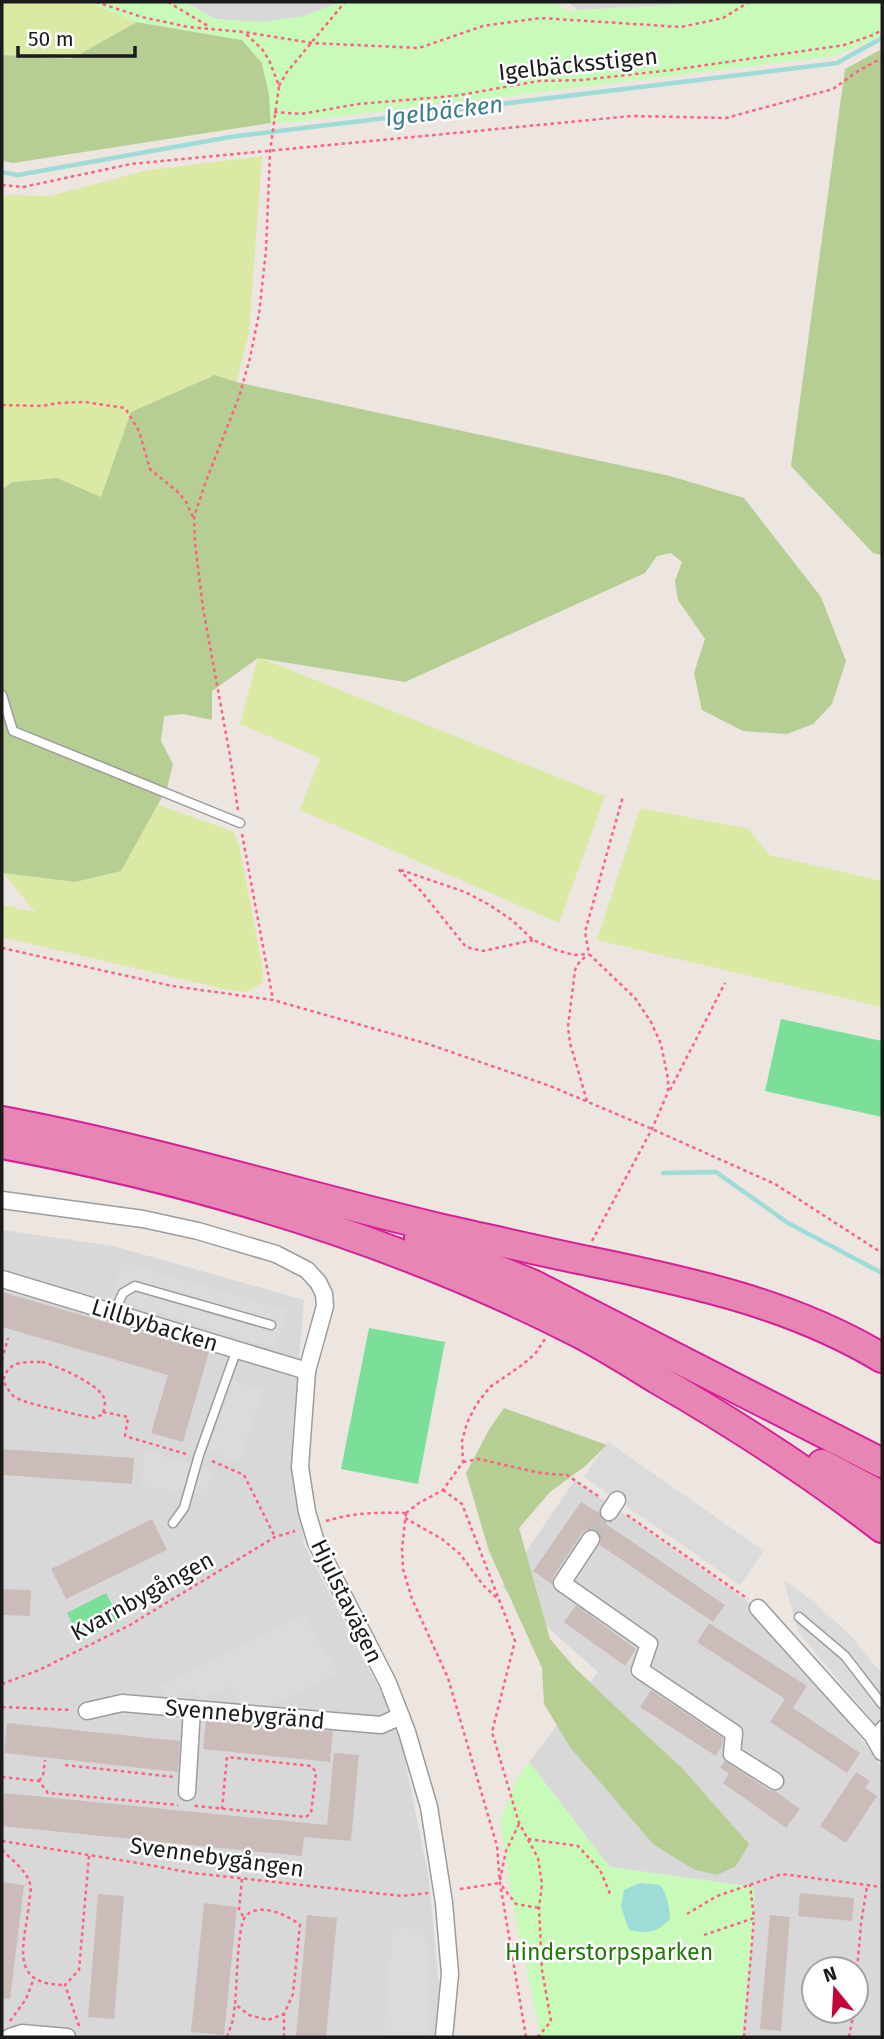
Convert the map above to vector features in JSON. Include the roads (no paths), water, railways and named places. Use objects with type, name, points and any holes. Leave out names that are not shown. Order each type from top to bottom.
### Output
[{"type":"highway","points":[[2,1121],[168,1157],[282,1189],[441,1228],[744,1297],[852,1340],[882,1358]]},
{"type":"highway","points":[[2,1144],[54,1153],[163,1179],[277,1212],[383,1248],[508,1300],[581,1334],[703,1405],[836,1492],[882,1528]]},
{"type":"highway","points":[[282,1189],[390,1227],[532,1284],[882,1463]]},
{"type":"highway","points":[[703,1405],[882,1496]]},
{"type":"street","name":"Hjulstavägen","points":[[2,1200],[143,1219],[198,1231],[276,1254],[307,1270],[318,1282],[324,1294],[325,1307],[307,1371],[300,1468],[307,1512],[316,1542],[388,1683],[429,1807],[444,1903],[450,1974],[444,2037]]},
{"type":"street","name":"Lillbybacken","points":[[2,1279],[307,1371]]},
{"type":"street","points":[[591,1539],[562,1583],[649,1644],[640,1670],[734,1733],[732,1754],[775,1781]]},
{"type":"street","points":[[758,1608],[877,1730],[882,1752]]},
{"type":"street","name":"Svennebygränd","points":[[87,1711],[122,1703],[381,1726],[401,1716]]},
{"type":"street","points":[[188,1785],[192,1709]]},
{"type":"street","points":[[10,2029],[22,2032],[73,2033]]},
{"type":"lane","points":[[2,695],[13,731],[240,823]]},
{"type":"lane","points":[[114,1312],[123,1293],[135,1286],[271,1325]]},
{"type":"lane","points":[[173,1523],[184,1507],[237,1349]]},
{"type":"lane","points":[[799,1617],[845,1656],[882,1704]]},
{"type":"water","points":[[640,1883],[660,1885],[668,1901],[670,1919],[651,1931],[629,1930],[621,1907],[624,1890]]},
{"type":"waterway","name":"Igelbäcken","points":[[2,172],[18,175],[230,137],[837,63],[882,38]]},
{"type":"waterway","points":[[663,1173],[716,1172],[788,1223],[882,1273]]},
{"type":"tunnel","points":[[591,1539],[609,1512]]},
{"type":"park label","name":"Hinderstorpsparken","points":[[609,1952]]}]
